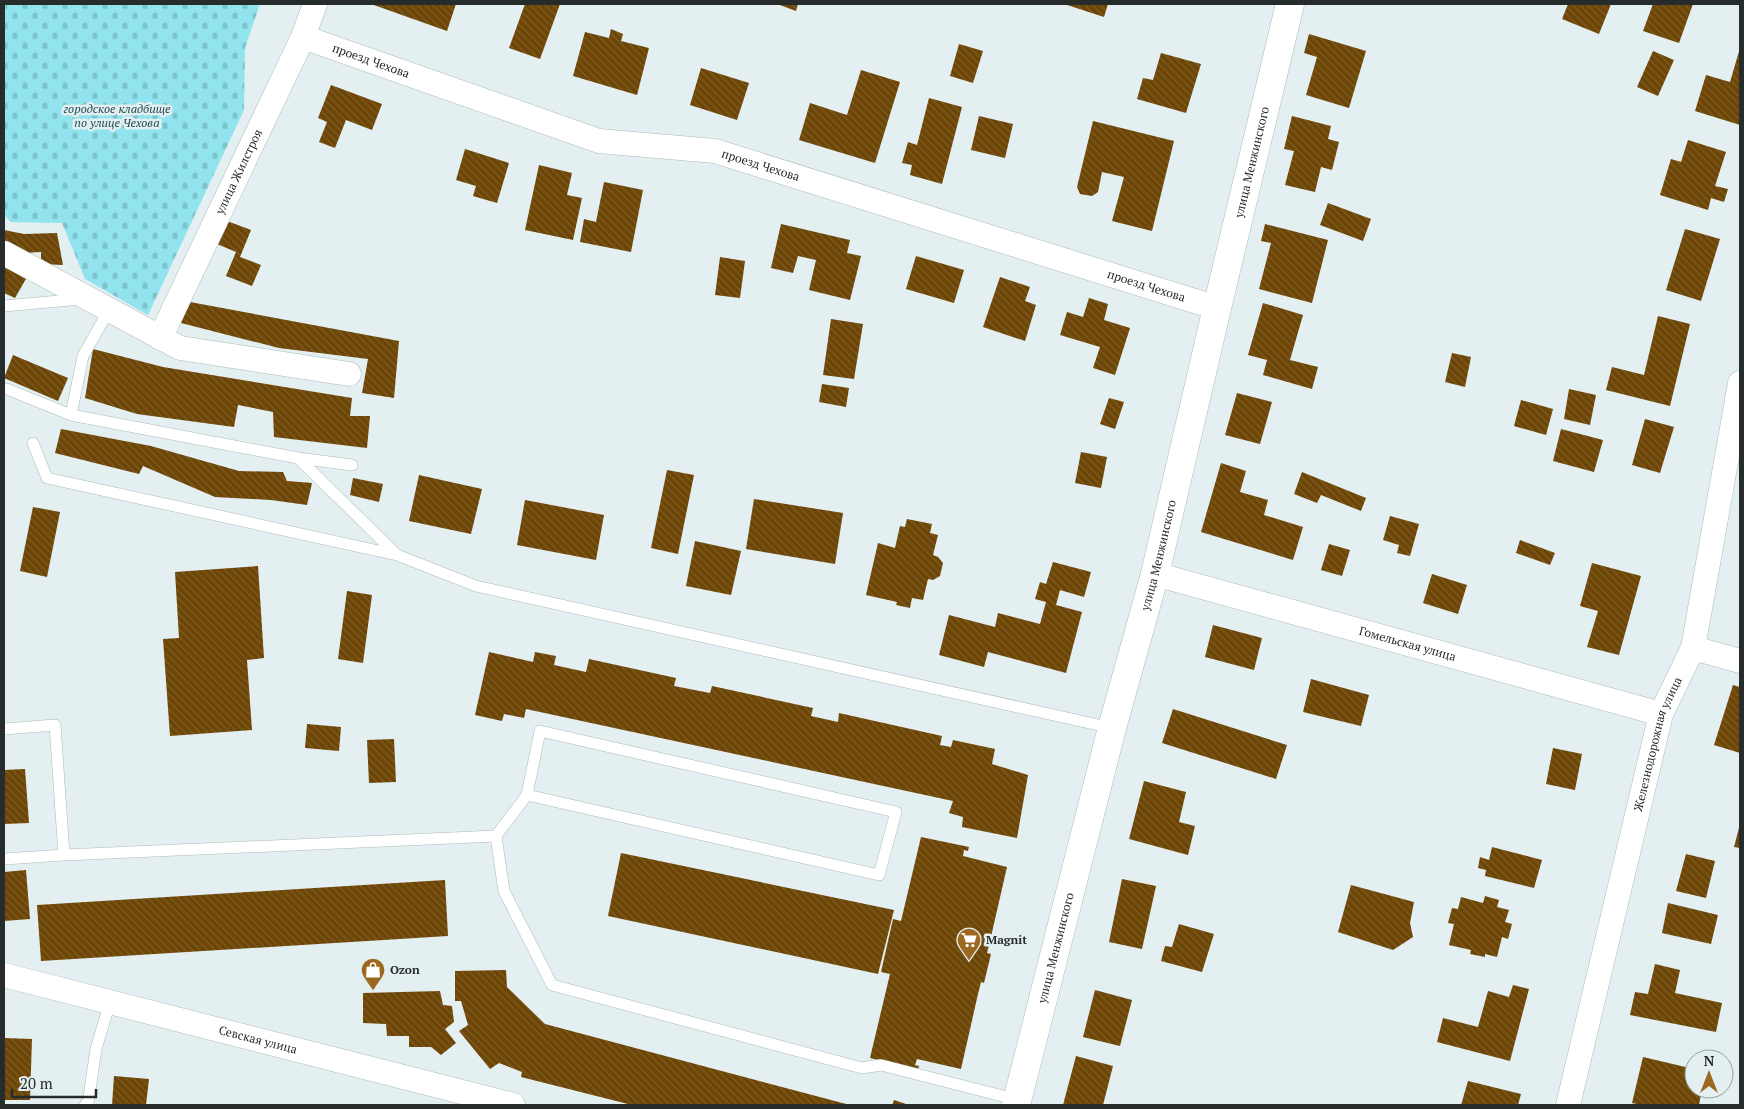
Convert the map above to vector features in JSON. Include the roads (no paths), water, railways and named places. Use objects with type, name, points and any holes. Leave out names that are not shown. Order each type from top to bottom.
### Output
[{"type":"street","name":"улица Жилстроя","points":[[160,338],[303,37],[315,4]]},
{"type":"street","name":"улица Менжинского","points":[[1017,1102],[1112,728],[1155,574],[1290,4]]},
{"type":"street","name":"проезд Чехова","points":[[303,37],[598,142],[715,151],[1217,308]]},
{"type":"street","points":[[4,253],[180,348],[349,374]]},
{"type":"street","name":"Железнодорожная улица","points":[[1568,1105],[1661,714],[1694,648],[1740,383]]},
{"type":"street","name":"Гомельская улица","points":[[1155,574],[1661,714]]},
{"type":"street","points":[[1694,648],[1740,661]]},
{"type":"street","name":"Севская улица","points":[[4,975],[513,1105]]},
{"type":"lane","points":[[4,306],[87,299]]},
{"type":"lane","points":[[71,415],[83,356],[109,310]]},
{"type":"lane","points":[[7,389],[71,415],[298,458],[352,465]]},
{"type":"lane","points":[[34,443],[47,478],[397,556],[476,586],[1112,728]]},
{"type":"lane","points":[[298,458],[397,556]]},
{"type":"lane","points":[[4,729],[55,725],[64,855]]},
{"type":"lane","points":[[527,795],[879,875],[896,812],[540,731],[527,795],[496,836],[504,891],[552,985],[862,1068],[882,1065],[1017,1102]]},
{"type":"lane","points":[[4,859],[496,836]]},
{"type":"lane","points":[[84,1105],[88,1103],[96,1049],[110,1002]]},
{"type":"place","name":"Magnit","points":[[969,961]]},
{"type":"place","name":"Ozon","points":[[373,991]]},
{"type":"park label","name":"городское кладбище по улице Чехова","points":[[117,116]]}]
